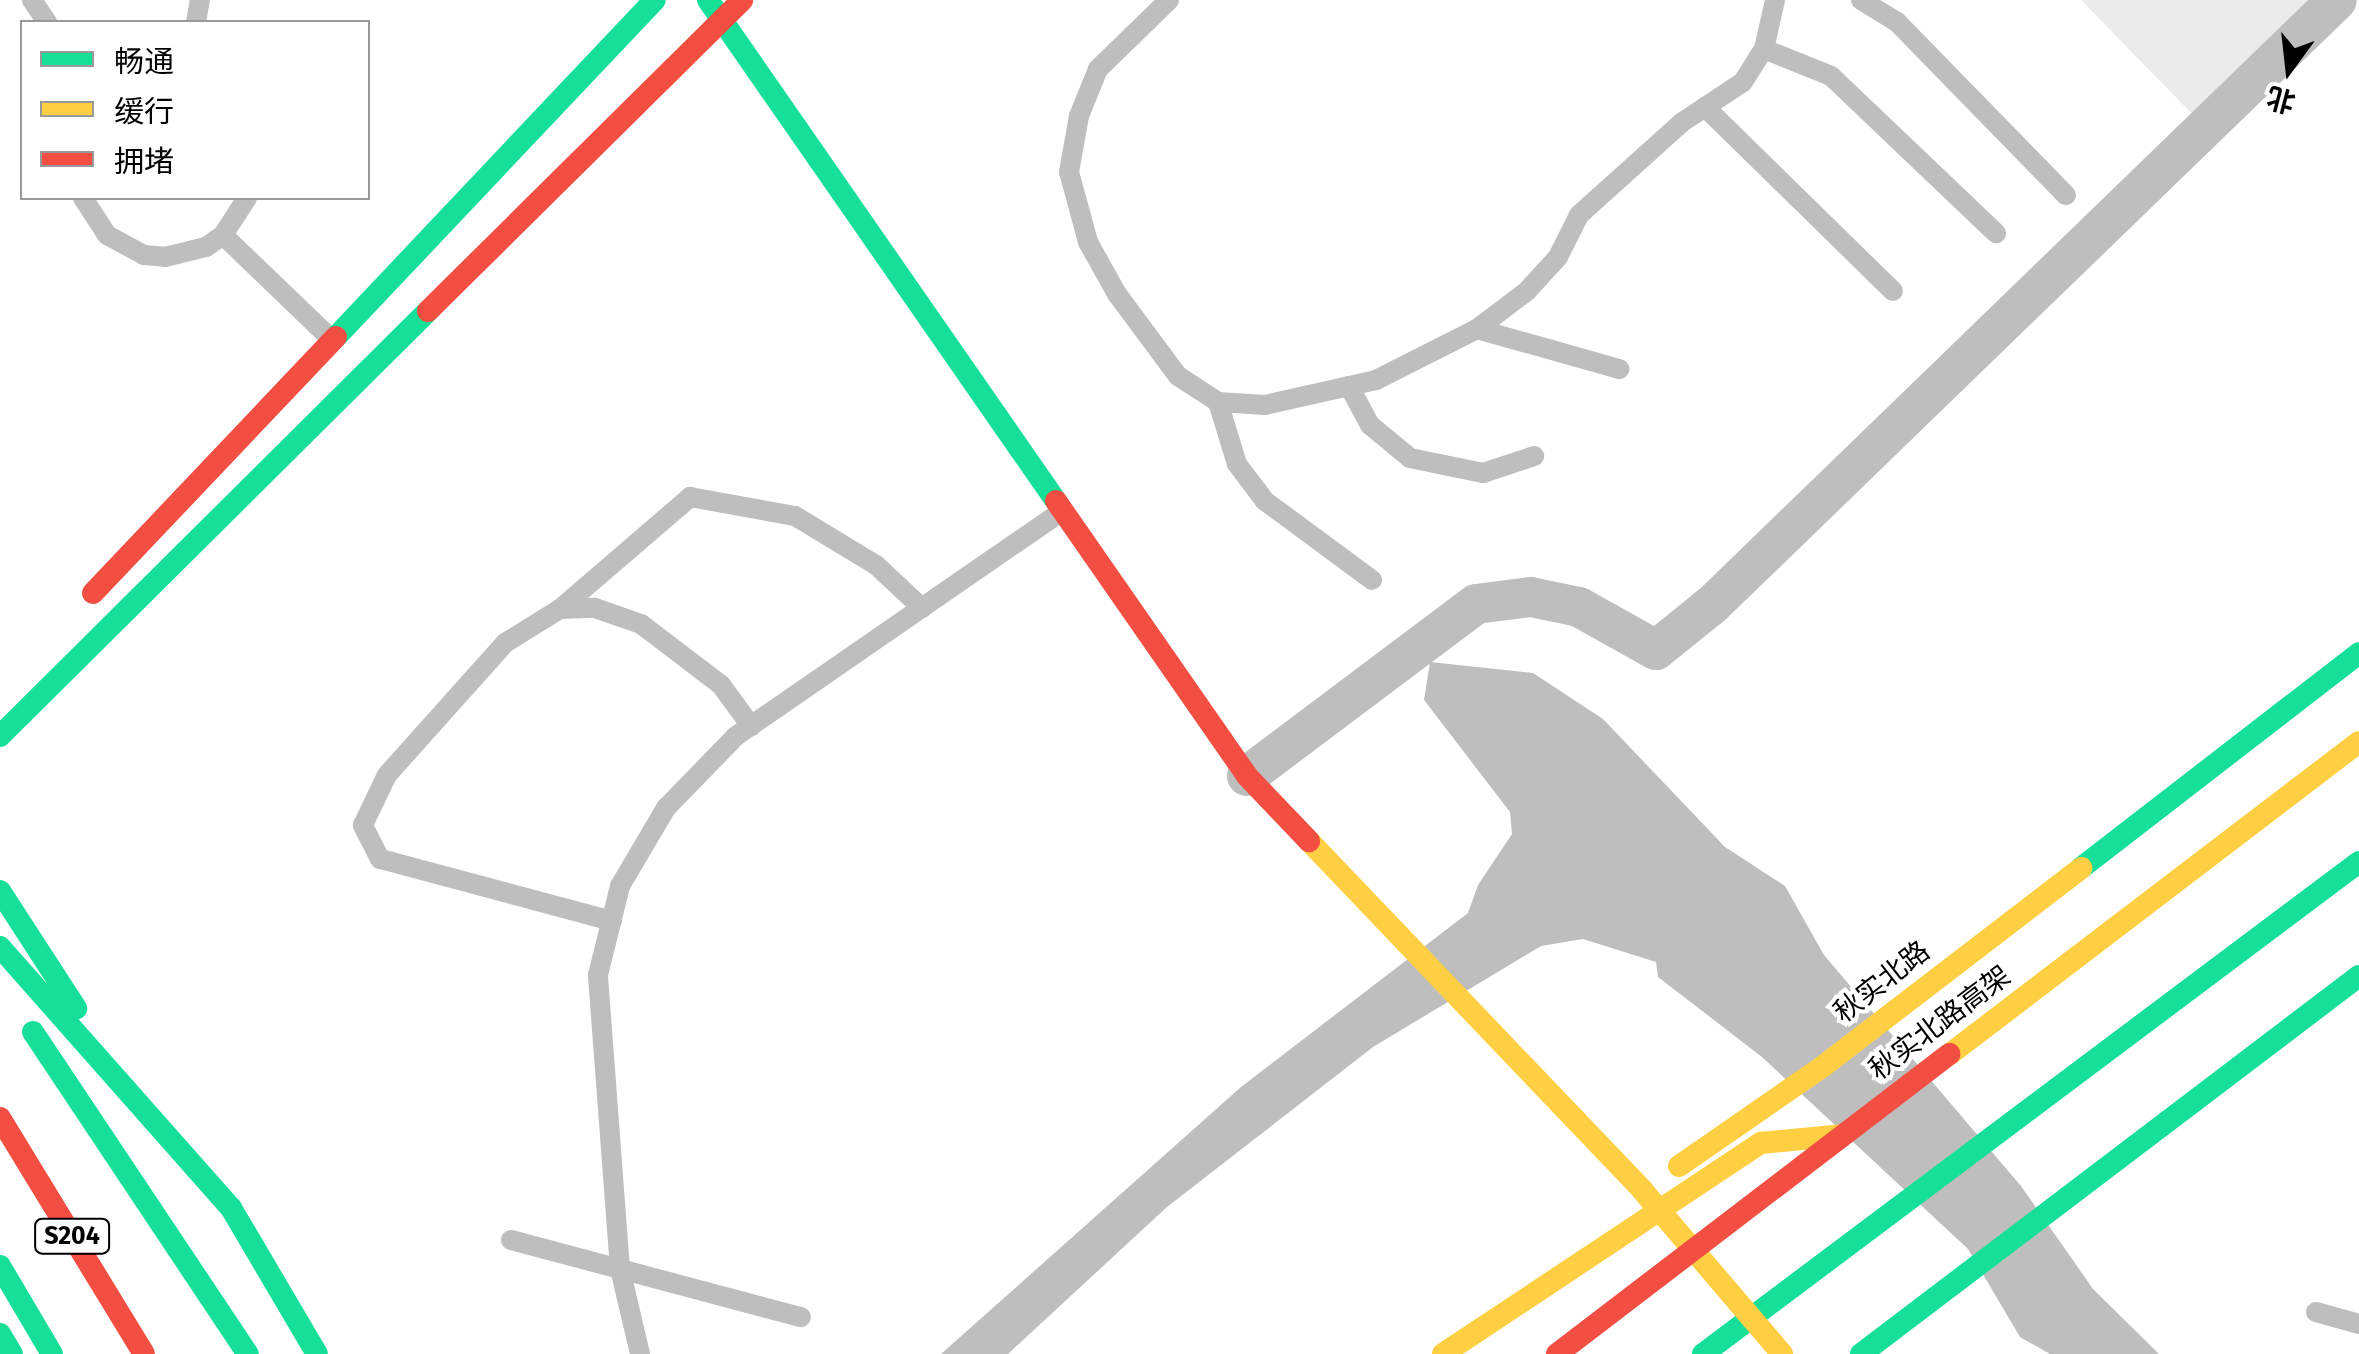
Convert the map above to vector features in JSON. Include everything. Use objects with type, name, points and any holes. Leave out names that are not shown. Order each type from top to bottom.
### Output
[{"type":"main road","points":[[80,606],[655,0]]},
{"type":"main road","points":[[0,736],[715,10],[742,0]]},
{"type":"main road","points":[[715,10],[1247,776],[1644,1191],[1782,1354]]},
{"type":"main road","name":"秋实北路","points":[[1441,1354],[1644,1191],[1822,1066],[2359,653]]},
{"type":"main road","name":"秋实北路高架","points":[[1558,1354],[2359,742]]},
{"type":"main road","points":[[1704,1354],[1879,1228],[2359,862]]},
{"type":"main road","points":[[0,891],[302,1354]]},
{"type":"main road","points":[[0,947],[231,1208],[318,1354]]},
{"type":"main road","points":[[0,974],[248,1354]]},
{"type":"main road","points":[[1861,1354],[2359,976]]},
{"type":"main road","name":"S204","points":[[0,1118],[144,1354]]},
{"type":"main road","points":[[1441,1354],[1761,1142],[1842,1136]]},
{"type":"main road","points":[[1855,1274],[1879,1228]]},
{"type":"main road","name":"S204","points":[[0,1266],[52,1354]]},
{"type":"main road","points":[[1762,1354],[1798,1327]]},
{"type":"main road","points":[[0,1334],[12,1354]]},
{"type":"street","points":[[1247,776],[1476,604],[1531,597],[1579,608],[1656,650],[1713,604],[2337,0]]},
{"type":"lane","points":[[1169,0],[1098,69],[1078,116],[1070,172],[1088,242],[1117,294],[1178,376],[1218,402],[1265,405],[1376,380],[1477,329],[1527,291],[1558,257],[1579,215],[1705,107],[1742,82],[1764,48],[1775,0]]},
{"type":"lane","points":[[1862,0],[1896,22],[2066,195]]},
{"type":"lane","points":[[1764,48],[1830,76],[1996,234]]},
{"type":"lane","points":[[1705,107],[1893,291]]},
{"type":"lane","points":[[85,200],[108,236],[144,255],[186,255],[223,235],[246,200]]},
{"type":"lane","points":[[223,235],[332,340]]},
{"type":"lane","points":[[1477,329],[1619,368]]},
{"type":"lane","points":[[1350,386],[1370,425],[1410,458],[1483,473],[1534,456]]},
{"type":"lane","points":[[1218,402],[1237,464],[1265,501],[1372,580]]},
{"type":"lane","points":[[612,921],[380,859],[366,841],[363,825],[387,774],[505,643],[560,609],[690,497],[796,516],[876,565],[922,608]]},
{"type":"lane","points":[[640,1354],[620,1269],[598,975],[620,886],[666,808],[750,726],[1063,511]]},
{"type":"lane","points":[[560,609],[595,608],[641,624],[721,686],[750,726]]},
{"type":"lane","points":[[512,1240],[801,1317]]},
{"type":"lane","points":[[2316,1312],[2359,1324]]},
{"type":"shaded area","points":[[2081,0],[2317,0],[2198,120]]},
{"type":"shaded area","points":[[1430,662],[1533,673],[1603,719],[1725,847],[1785,886],[1824,955],[2021,1186],[2093,1289],[2159,1354],[2050,1354],[2020,1337],[1968,1249],[1762,1057],[1658,977],[1656,962],[1583,939],[1541,946],[1373,1047],[1167,1207],[1008,1354],[941,1354],[1241,1087],[1468,913],[1478,885],[1512,834],[1510,812],[1424,700]]},
{"type":"traffic: fast","points":[[336,337],[655,0]]},
{"type":"traffic: fast","points":[[708,0],[1056,501]]},
{"type":"traffic: fast","points":[[0,736],[428,311]]},
{"type":"traffic: fast","points":[[2081,868],[2359,653]]},
{"type":"traffic: fast","points":[[1703,1354],[2359,862]]},
{"type":"traffic: fast","points":[[0,891],[76,1008]]},
{"type":"traffic: fast","points":[[0,947],[231,1208],[317,1354]]},
{"type":"traffic: fast","points":[[1861,1354],[2359,976]]},
{"type":"traffic: fast","points":[[33,1032],[248,1354]]},
{"type":"traffic: fast","points":[[0,1266],[52,1354]]},
{"type":"traffic: fast","points":[[0,1334],[12,1354]]},
{"type":"traffic: slow","points":[[1950,1054],[2359,742]]},
{"type":"traffic: slow","points":[[1309,841],[1643,1191],[1782,1354]]},
{"type":"traffic: slow","points":[[1679,1166],[1822,1067],[2081,868]]},
{"type":"traffic: slow","points":[[1443,1354],[1761,1143],[1842,1135]]},
{"type":"traffic: jam","points":[[428,311],[742,0]]},
{"type":"traffic: jam","points":[[93,593],[336,337]]},
{"type":"traffic: jam","points":[[1056,501],[1247,776],[1309,841]]},
{"type":"traffic: jam","points":[[1557,1354],[1950,1054]]},
{"type":"traffic: jam","points":[[0,1118],[144,1354]]}]
